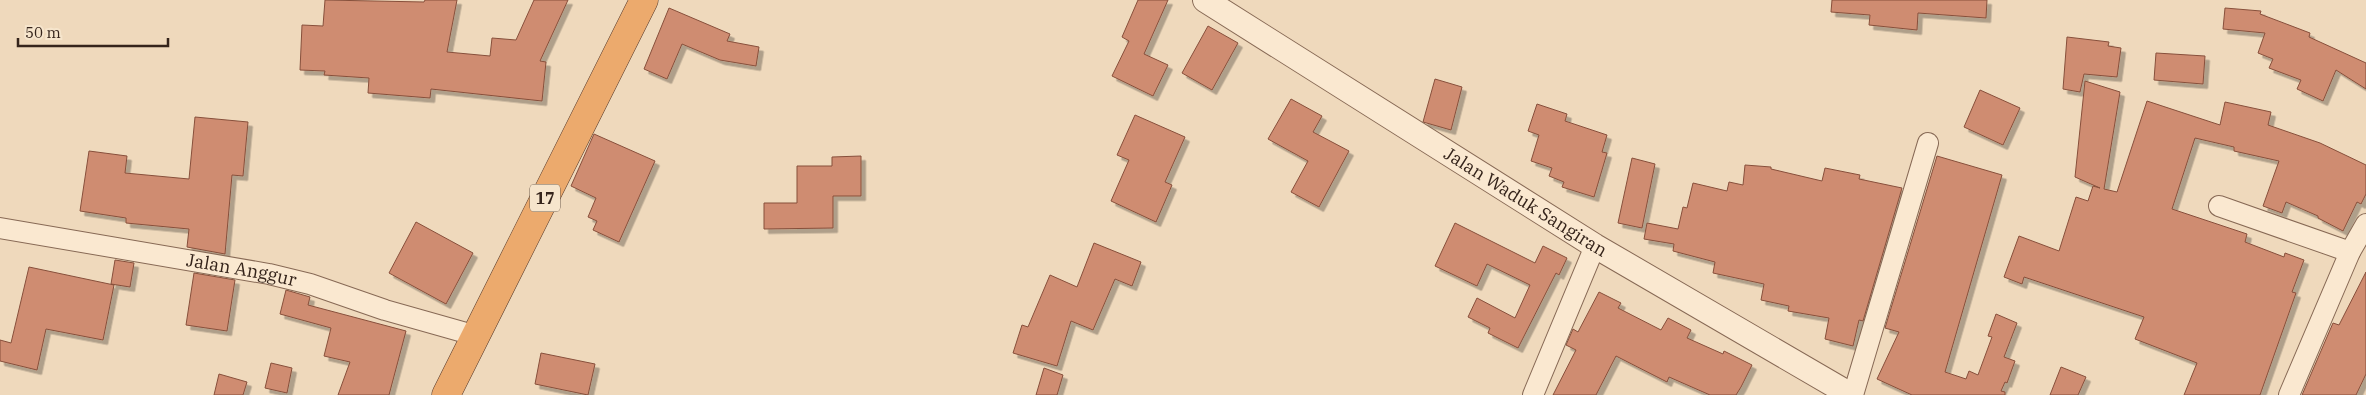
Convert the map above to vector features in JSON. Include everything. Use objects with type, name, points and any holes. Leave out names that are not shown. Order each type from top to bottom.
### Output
[{"type":"highway","name":"17","points":[[446,395],[644,0]]},
{"type":"street","name":"Jalan Waduk Sangiran","points":[[1205,0],[1595,246],[1852,395]]},
{"type":"street","points":[[1852,395],[1928,144]]},
{"type":"street","points":[[2219,206],[2350,252]]},
{"type":"street","points":[[2289,395],[2350,252],[2366,224]]},
{"type":"street","name":"Jalan Anggur","points":[[0,228],[269,274],[310,284],[385,310],[477,336]]},
{"type":"street","points":[[1533,395],[1595,246]]},
{"type":"building","points":[[325,0],[424,2],[425,0],[457,0],[447,52],[490,56],[492,38],[516,40],[534,0],[568,0],[540,61],[546,62],[542,101],[431,89],[430,98],[368,93],[369,78],[324,75],[325,71],[300,70],[302,25],[323,26]]},
{"type":"building","points":[[1138,0],[1168,0],[1144,54],[1168,65],[1153,96],[1112,76],[1129,41],[1122,37]]},
{"type":"building","points":[[1832,0],[1987,0],[1986,18],[1918,13],[1917,30],[1869,25],[1870,15],[1831,12]]},
{"type":"building","points":[[669,8],[730,34],[727,41],[759,47],[756,66],[720,60],[682,44],[667,79],[644,69]]},
{"type":"building","points":[[2225,8],[2261,11],[2260,14],[2310,33],[2309,37],[2366,63],[2366,89],[2336,70],[2323,101],[2297,89],[2301,80],[2269,68],[2273,59],[2258,53],[2265,33],[2223,29]]},
{"type":"building","points":[[1208,26],[1238,43],[1212,90],[1182,73]]},
{"type":"building","points":[[2067,37],[2109,42],[2108,46],[2121,48],[2117,77],[2084,74],[2080,92],[2063,89]]},
{"type":"building","points":[[2156,53],[2205,56],[2203,84],[2154,80]]},
{"type":"building","points":[[1435,79],[1462,87],[1451,130],[1423,122]]},
{"type":"building","points":[[2085,81],[2120,92],[2104,189],[2117,192],[2147,101],[2220,125],[2225,102],[2271,112],[2268,125],[2320,143],[2366,165],[2366,194],[2361,204],[2357,202],[2343,231],[2318,218],[2318,216],[2286,202],[2282,213],[2263,206],[2279,161],[2234,151],[2234,147],[2195,138],[2172,209],[2247,234],[2245,242],[2284,257],[2285,253],[2304,260],[2292,292],[2296,293],[2260,395],[2184,395],[2197,363],[2135,339],[2144,317],[2024,277],[2022,284],[2004,277],[2019,236],[2059,251],[2076,197],[2088,201],[2093,186],[2100,188],[2075,177]]},
{"type":"building","points":[[1980,90],[2020,108],[2003,145],[1964,127]]},
{"type":"building","points":[[1291,99],[1322,116],[1313,132],[1349,151],[1319,207],[1291,192],[1308,161],[1268,139]]},
{"type":"building","points":[[1537,104],[1567,114],[1565,121],[1607,135],[1602,152],[1607,153],[1594,197],[1562,187],[1564,182],[1549,176],[1552,168],[1531,161],[1539,135],[1528,131]]},
{"type":"building","points":[[1135,115],[1185,137],[1165,182],[1172,185],[1156,222],[1111,201],[1129,160],[1117,155]]},
{"type":"building","points":[[195,117],[248,122],[243,176],[232,175],[225,254],[187,247],[189,229],[126,223],[126,218],[80,211],[89,151],[127,156],[125,173],[189,179]]},
{"type":"building","points":[[594,134],[655,161],[619,242],[593,230],[597,221],[588,217],[596,198],[571,186]]},
{"type":"building","points":[[861,156],[861,196],[833,196],[833,228],[764,229],[764,203],[797,203],[797,166],[832,166],[832,157]]},
{"type":"building","points":[[1937,156],[2002,175],[1945,372],[1966,379],[1969,371],[1978,375],[1992,337],[1988,336],[1996,314],[2017,323],[2004,357],[2015,361],[2007,383],[2005,382],[2001,391],[2005,392],[2005,395],[1912,395],[1877,379],[1899,332],[1885,328]]},
{"type":"building","points":[[1632,158],[1655,164],[1642,228],[1618,223]]},
{"type":"building","points":[[1745,165],[1771,167],[1771,169],[1822,181],[1825,168],[1860,175],[1859,179],[1902,188],[1863,321],[1859,320],[1853,346],[1825,339],[1829,318],[1788,311],[1789,306],[1761,300],[1764,284],[1713,273],[1715,262],[1673,251],[1674,244],[1644,239],[1647,223],[1678,229],[1683,207],[1687,208],[1693,183],[1727,191],[1729,182],[1743,185]]},
{"type":"building","points":[[416,222],[473,253],[446,304],[389,273]]},
{"type":"building","points":[[1455,223],[1535,263],[1543,246],[1567,258],[1559,275],[1556,273],[1518,348],[1488,333],[1490,328],[1468,317],[1477,298],[1515,318],[1530,285],[1487,264],[1477,286],[1435,266]]},
{"type":"building","points":[[1094,243],[1141,262],[1132,286],[1115,279],[1093,330],[1071,321],[1057,366],[1013,353],[1022,325],[1028,327],[1050,275],[1077,287]]},
{"type":"building","points":[[115,260],[134,263],[130,287],[111,284]]},
{"type":"building","points":[[29,267],[114,285],[103,340],[46,329],[37,370],[0,361],[0,340],[11,343]]},
{"type":"building","points":[[2366,272],[2366,374],[2356,395],[2302,395],[2333,323],[2339,325]]},
{"type":"building","points":[[194,273],[235,280],[227,331],[186,325]]},
{"type":"building","points":[[286,290],[310,297],[308,305],[406,331],[389,395],[338,395],[350,362],[324,356],[331,328],[280,314]]},
{"type":"building","points":[[1599,292],[1621,303],[1618,308],[1661,330],[1668,318],[1691,330],[1687,338],[1723,354],[1724,351],[1752,365],[1736,395],[1710,395],[1669,377],[1667,382],[1616,356],[1596,395],[1553,395],[1576,350],[1566,345],[1573,329],[1578,332]]},
{"type":"building","points":[[541,353],[595,364],[588,395],[535,384]]},
{"type":"building","points":[[271,363],[292,368],[287,393],[265,388]]},
{"type":"building","points":[[2061,367],[2086,377],[2078,395],[2050,395]]},
{"type":"building","points":[[1044,368],[1063,375],[1057,395],[1036,395]]},
{"type":"building","points":[[219,374],[247,382],[243,395],[214,395]]}]
